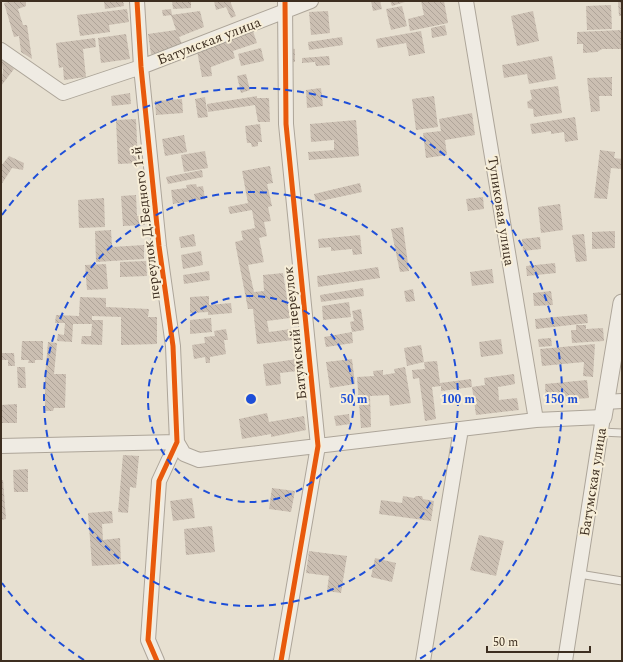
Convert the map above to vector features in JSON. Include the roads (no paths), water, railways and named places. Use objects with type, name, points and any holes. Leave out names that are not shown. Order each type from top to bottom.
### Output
[{"type":"street","name":"переулок Д.Бедного 1-й","points":[[138,1],[141,67],[159,246],[173,346],[177,442]]},
{"type":"street","name":"Батумская улица","points":[[1,50],[63,93],[141,67],[285,7],[311,1]]},
{"type":"street","name":"Тупиковая улица","points":[[466,1],[536,420]]},
{"type":"street","name":"Батумский переулок","points":[[281,661],[318,446],[286,124],[285,7]]},
{"type":"street","name":"Батумская улица","points":[[565,661],[608,413],[622,303]]},
{"type":"street","points":[[177,442],[184,454],[199,460],[536,420],[608,413]]},
{"type":"street","points":[[423,661],[461,429]]},
{"type":"street","points":[[1,446],[177,442]]},
{"type":"street","points":[[157,661],[148,640],[159,481],[177,442]]},
{"type":"lane","points":[[608,413],[622,433]]},
{"type":"lane","points":[[579,574],[622,582]]}]
